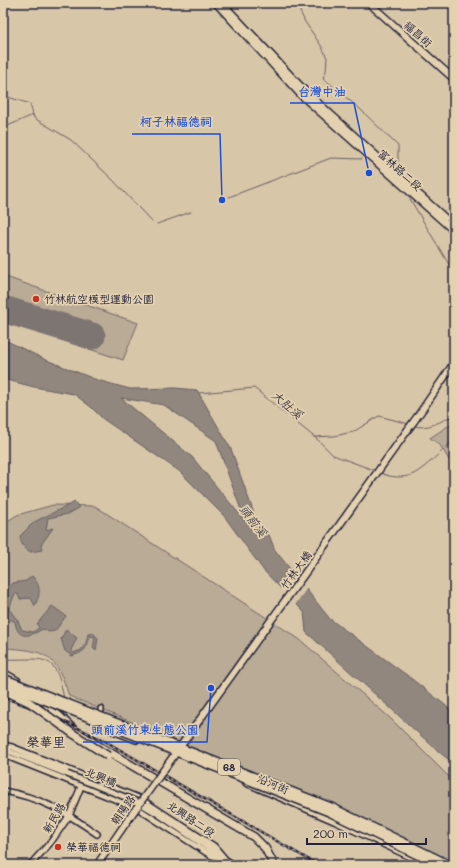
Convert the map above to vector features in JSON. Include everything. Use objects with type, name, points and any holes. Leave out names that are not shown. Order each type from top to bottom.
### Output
[{"type":"highway","points":[[3,673],[33,692],[58,716],[86,738],[252,840],[263,850],[270,865]]},
{"type":"highway","name":"68","points":[[3,678],[331,806],[450,865]]},
{"type":"highway","name":"68","points":[[3,684],[329,812],[438,865]]},
{"type":"highway","points":[[3,690],[29,702],[89,745],[254,837],[266,848],[274,865]]},
{"type":"main road","name":"富林路二段","points":[[216,3],[275,63],[454,231]]},
{"type":"main road","name":"富林路二段","points":[[222,3],[275,63]]},
{"type":"main road","name":"福昌街","points":[[369,3],[454,79]]},
{"type":"main road","name":"富林路二段","points":[[387,169],[454,226]]},
{"type":"main road","name":"竹林大橋","points":[[151,787],[274,618],[454,363]]},
{"type":"main road","name":"朝陽路","points":[[97,865],[151,787]]},
{"type":"street","name":"沿河街","points":[[101,708],[100,718],[103,727],[223,773],[334,821],[427,865]]},
{"type":"street","points":[[3,745],[12,747],[85,776],[139,804]]},
{"type":"street","name":"北興橋","points":[[3,749],[139,804],[155,812],[226,860]]},
{"type":"street","points":[[3,753],[9,757],[81,785],[139,804]]},
{"type":"street","name":"新民路","points":[[30,865],[51,842],[69,816],[85,776]]},
{"type":"street","points":[[3,791],[36,799],[69,816],[97,834]]},
{"type":"street","name":"北興路二段","points":[[139,804],[210,855],[226,860],[234,865]]},
{"type":"street","name":"北興路二段","points":[[139,804],[214,846],[226,860]]},
{"type":"shaded area","name":"竹林航空模型運動公園","points":[[3,276],[138,323],[123,360],[3,321]]},
{"type":"shaded area","points":[[454,425],[454,468],[440,445],[430,438],[448,426]]},
{"type":"shaded area","points":[[53,505],[95,506],[299,639],[390,718],[454,782],[454,865],[448,865],[282,785],[69,696],[59,671],[54,663],[47,657],[30,650],[3,648],[3,524],[17,515]]},
{"type":"water","name":"頭前溪","points":[[3,339],[44,359],[97,380],[130,389],[175,388],[197,390],[231,449],[256,519],[269,535],[275,550],[330,619],[408,676],[445,705],[454,714],[454,764],[306,632],[304,612],[264,571],[224,516],[179,471],[103,419],[91,407],[74,394],[34,387],[3,379]],"holes":[[[121,398],[164,405],[216,441],[245,521],[192,457]]]},
{"type":"water","points":[[75,502],[79,508],[68,514],[48,518],[46,530],[53,528],[41,545],[42,550],[31,552],[24,547],[20,536],[34,522]]},
{"type":"water","points":[[32,576],[39,587],[38,598],[35,606],[31,598],[20,599],[17,593],[14,596],[9,609],[18,621],[22,630],[33,632],[39,628],[37,624],[52,606],[66,616],[55,631],[49,632],[43,629],[34,634],[25,635],[19,632],[15,622],[3,615],[3,597],[13,583],[26,581]]},
{"type":"water","points":[[66,629],[77,638],[71,650],[73,653],[81,650],[86,643],[88,634],[93,633],[98,638],[96,651],[93,648],[95,637],[90,636],[88,644],[80,653],[72,656],[65,651],[61,639]]},
{"type":"pier","points":[[293,570],[307,588],[295,605],[280,590]]},
{"type":"waterway","points":[[296,3],[305,22],[322,47],[327,58],[326,71],[323,78],[360,109],[398,146],[398,163]]},
{"type":"waterway","points":[[3,96],[30,104],[34,118],[71,140],[113,180],[152,222]]},
{"type":"waterway","points":[[3,128],[33,115]]},
{"type":"waterway","points":[[229,197],[331,158],[362,159]]},
{"type":"waterway","points":[[410,199],[454,273]]},
{"type":"waterway","points":[[157,224],[191,212]]},
{"type":"waterway","name":"大肚溪","points":[[199,393],[254,388],[318,440],[333,455],[376,471]]},
{"type":"waterway","points":[[414,426],[429,426],[454,415]]},
{"type":"waterway","points":[[314,437],[334,436],[353,432],[379,416],[409,424]]},
{"type":"waterway","name":"大肚溪","points":[[381,473],[398,477],[405,477],[413,474],[432,460],[454,439]]},
{"type":"waterway","points":[[3,659],[38,659],[46,661],[52,665],[57,672],[64,699]]},
{"type":"waterway","points":[[66,712],[68,720]]},
{"type":"runway","points":[[3,309],[92,336]]},
{"type":"railway","points":[[3,697],[48,714],[105,741],[318,865]]},
{"type":"place","name":"台灣中油","points":[[369,173]]},
{"type":"place","name":"柯子林福德祠","points":[[222,200]]},
{"type":"place","name":"竹林航空模型運動公園","points":[[36,299]]},
{"type":"place","name":"頭前溪竹東生態公園","points":[[211,688]]},
{"type":"place","name":"榮華福德祠","points":[[58,847]]},
{"type":"district","name":"榮華里","points":[[46,742]]}]
